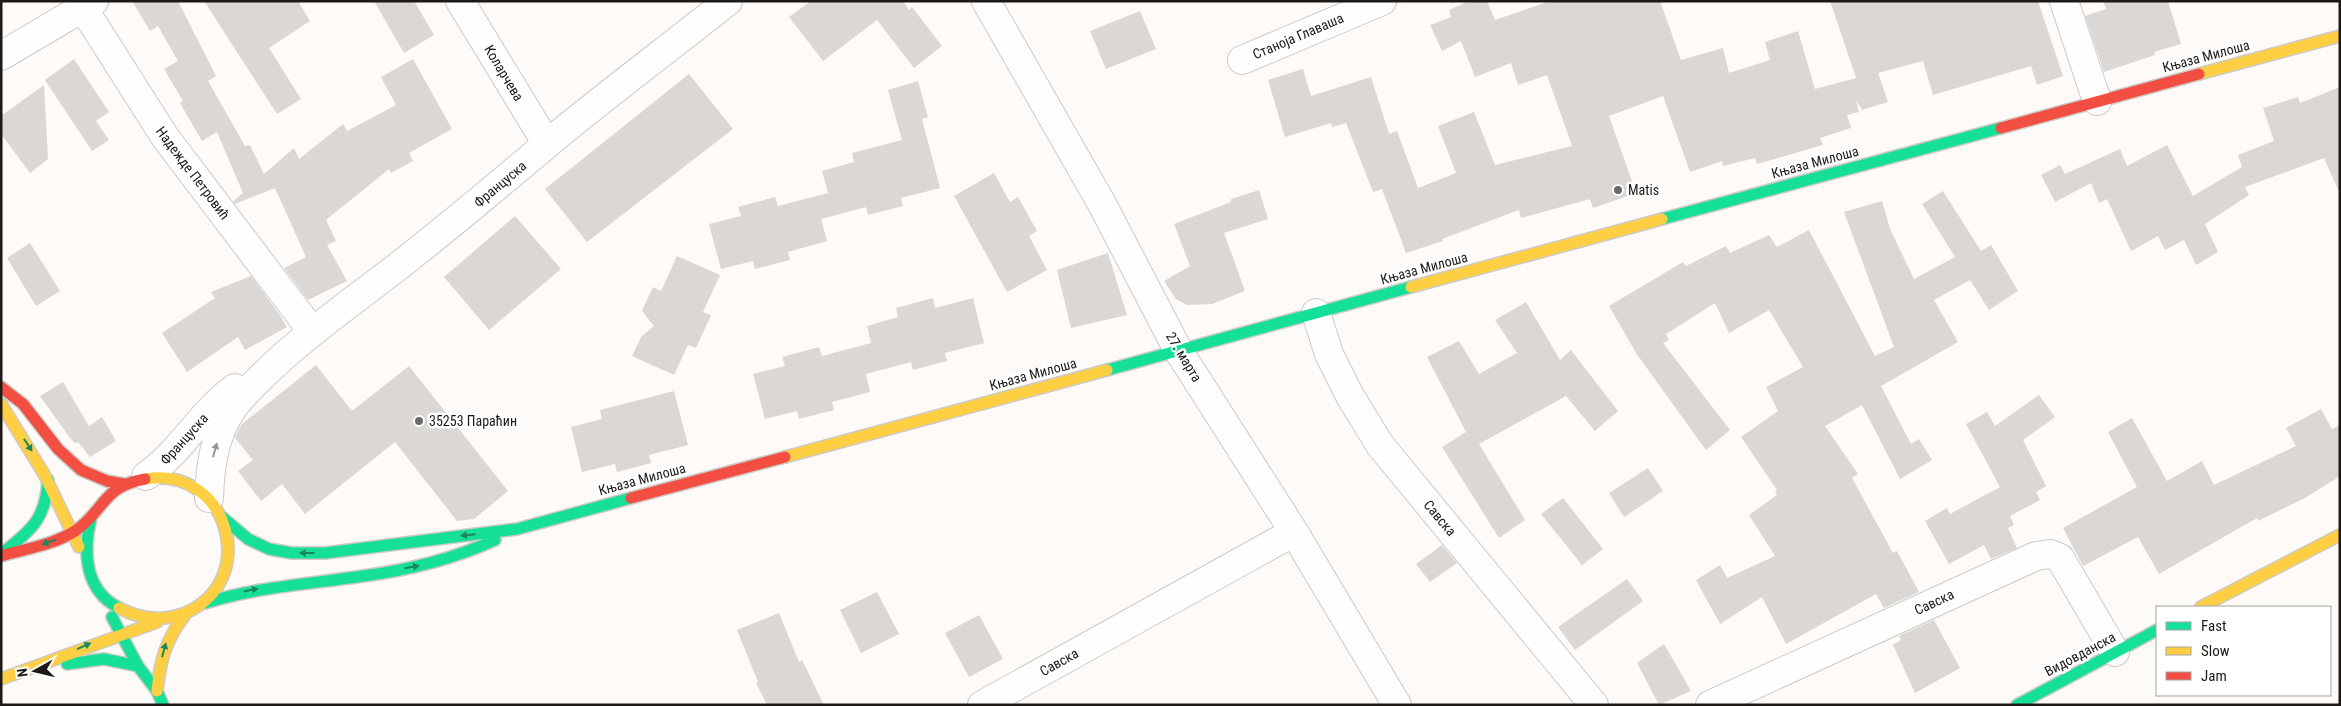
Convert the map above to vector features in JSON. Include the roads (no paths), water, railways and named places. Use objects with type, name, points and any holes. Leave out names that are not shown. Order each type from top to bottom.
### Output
[{"type":"main road","name":"Књаза Милоша","points":[[216,508],[243,537],[256,546],[266,550],[297,553],[325,553],[516,529],[2340,36]]},
{"type":"main road","points":[[1,387],[24,404],[58,449],[81,470],[107,481],[169,477],[190,484],[216,508],[228,540],[227,563],[219,585],[205,603],[185,615],[119,632],[40,667],[1,679]]},
{"type":"main road","points":[[1,404],[48,480],[97,589],[138,666],[157,691],[163,705]]},
{"type":"main road","points":[[1,555],[33,527],[44,513],[48,500],[48,480]]},
{"type":"main road","points":[[1,555],[47,543],[73,532],[91,518],[105,498],[135,480]]},
{"type":"main road","points":[[87,566],[85,542],[91,518]]},
{"type":"main road","name":"Књаза Милоша","points":[[205,603],[230,594],[261,588],[320,582],[424,565],[474,550],[516,529]]},
{"type":"main road","points":[[2203,606],[2340,535]]},
{"type":"main road","points":[[97,589],[114,607],[136,618],[161,621]]},
{"type":"main road","points":[[157,691],[165,646],[171,631],[185,615]]},
{"type":"main road","name":"Видовданска","points":[[2017,705],[2156,631]]},
{"type":"main road","points":[[40,667],[104,659],[138,666]]},
{"type":"street","name":"Коларчева","points":[[460,1],[547,144]]},
{"type":"street","name":"Француска","points":[[216,508],[211,464],[225,420],[241,398],[271,368],[312,331],[431,240],[547,144],[728,1]]},
{"type":"street","name":"27. марта","points":[[986,1],[1102,204],[1178,350],[1294,532],[1397,705]]},
{"type":"street","name":"Станоја Главаша","points":[[1242,60],[1382,1]]},
{"type":"street","points":[[2064,1],[2096,101]]},
{"type":"street","points":[[1,56],[88,5]]},
{"type":"street","name":"Надежде Петровић","points":[[88,5],[165,137],[312,331]]},
{"type":"street","name":"Савска","points":[[1316,312],[1330,354],[1350,396],[1380,445],[1594,705]]},
{"type":"street","name":"Француска","points":[[135,480],[174,453],[201,419],[230,392],[252,376],[271,368]]},
{"type":"street","name":"Савска","points":[[982,705],[1294,532]]},
{"type":"street","name":"Савска","points":[[1710,705],[2036,556],[2050,554],[2060,558],[2115,652]]},
{"type":"place","name":"Matis","points":[[1618,190]]},
{"type":"place","name":"35253 Параћин","points":[[419,421]]}]
